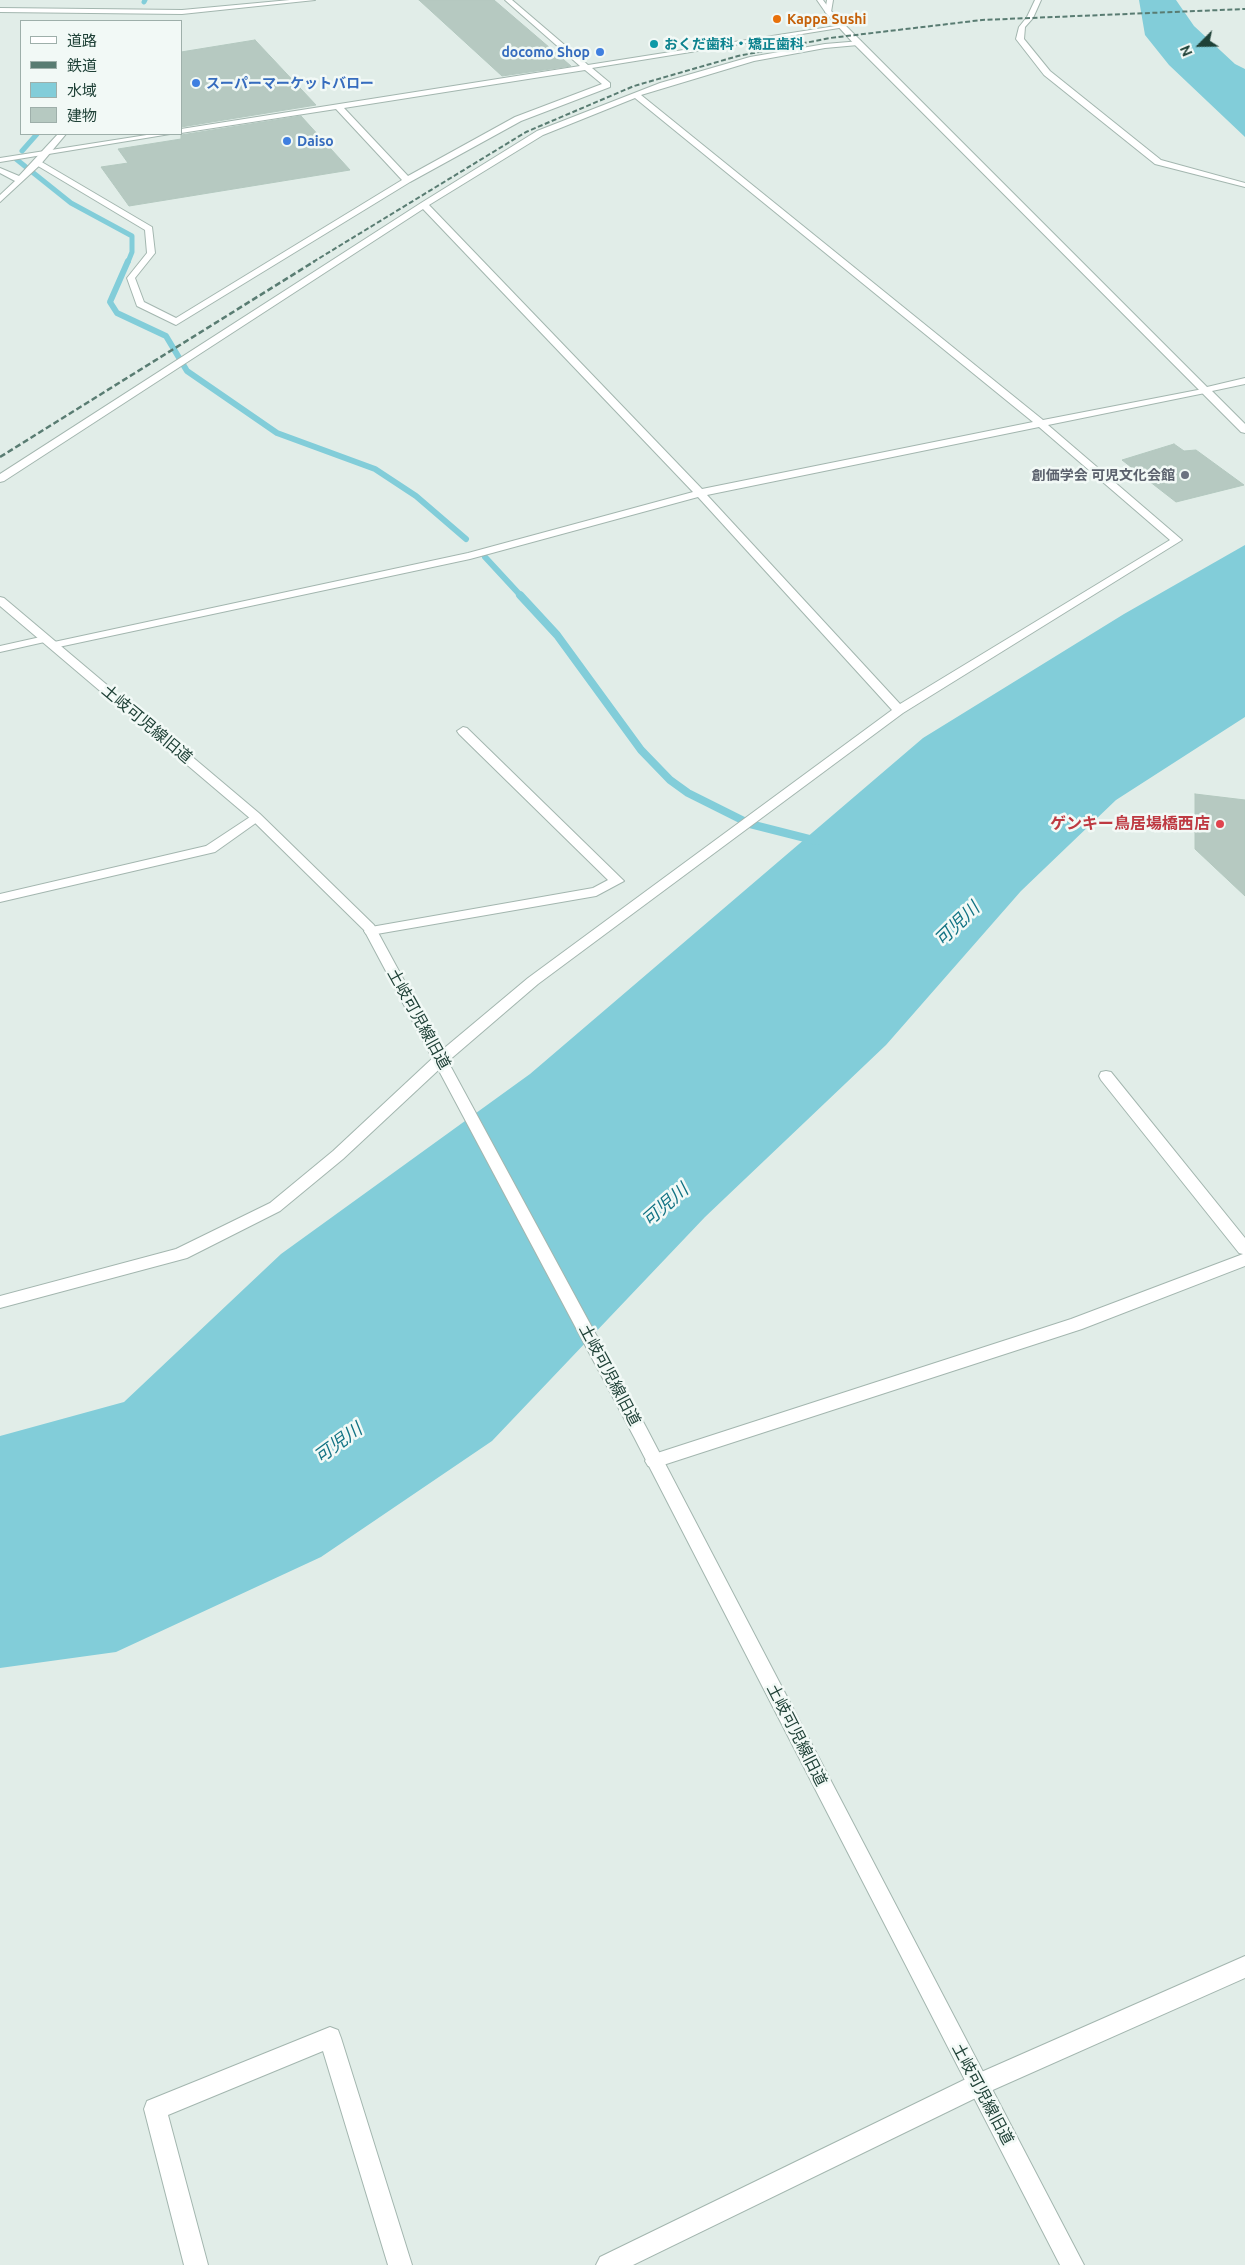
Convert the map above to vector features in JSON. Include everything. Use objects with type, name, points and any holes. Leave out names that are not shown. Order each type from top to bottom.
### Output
[{"type":"street","points":[[0,10],[133,8],[182,12],[312,0]]},
{"type":"street","points":[[37,164],[149,229],[151,253],[131,278],[140,304],[176,322],[406,180],[518,119],[607,85],[508,0]]},
{"type":"street","points":[[820,0],[842,27],[1245,430]]},
{"type":"street","points":[[828,12],[830,0]]},
{"type":"street","points":[[1038,0],[1030,18],[1022,27],[1020,39],[1047,73],[1158,162],[1245,185]]},
{"type":"street","points":[[132,20],[133,8]]},
{"type":"street","points":[[182,131],[842,27]]},
{"type":"street","points":[[0,479],[424,205],[540,133],[636,95],[753,59],[824,46],[858,43]]},
{"type":"street","points":[[0,1302],[18,1299],[181,1254],[275,1207],[338,1155],[441,1060],[533,981],[899,710],[1177,540],[1040,423],[636,95]]},
{"type":"street","points":[[338,106],[406,180]]},
{"type":"street","points":[[0,200],[37,164],[61,135]]},
{"type":"street","points":[[0,160],[160,135]]},
{"type":"street","points":[[0,170],[22,178]]},
{"type":"street","points":[[424,205],[700,493],[899,710]]},
{"type":"street","points":[[0,649],[50,642],[470,556],[700,493],[1245,381]]},
{"type":"street","name":"土岐可児線旧道","points":[[0,600],[256,817],[371,931],[463,1098],[640,1432],[1072,2265]]},
{"type":"street","points":[[371,931],[596,892],[617,881],[463,731]]},
{"type":"street","points":[[0,898],[210,849],[256,817]]},
{"type":"street","points":[[1106,1076],[1245,1249]]},
{"type":"street","points":[[654,1461],[1076,1324],[1245,1260]]},
{"type":"street","points":[[608,2265],[978,2085],[1245,1967]]},
{"type":"street","points":[[196,2265],[155,2109],[330,2038],[400,2265]]},
{"type":"water","points":[[1139,0],[1176,0],[1194,26],[1235,64],[1245,69],[1245,137],[1169,65],[1145,35]]},
{"type":"water","name":"可児川","points":[[1245,545],[1245,717],[1116,800],[1021,891],[886,1045],[705,1217],[492,1441],[321,1557],[116,1652],[0,1668],[0,1436],[124,1402],[281,1254],[530,1074],[923,738],[1124,614]]},
{"type":"building","points":[[419,0],[494,0],[571,66],[502,76]]},
{"type":"building","points":[[255,40],[316,105],[182,127],[182,52]]},
{"type":"building","points":[[301,116],[350,170],[129,206],[101,167],[128,163],[118,149],[181,139],[182,135]]},
{"type":"building","name":"創価学会 可児文化会館","points":[[1174,444],[1184,451],[1196,450],[1244,485],[1176,502],[1122,460]]},
{"type":"building","name":"ゲンキー鳥居場橋西店","points":[[1195,794],[1245,800],[1245,896],[1195,849]]},
{"type":"waterway","points":[[22,151],[36,135]]},
{"type":"waterway","points":[[16,159],[71,203],[132,236],[132,252],[128,262]]},
{"type":"waterway","points":[[128,261],[110,302],[117,313],[166,336],[187,371],[277,433],[375,469],[416,496],[466,539]]},
{"type":"waterway","points":[[485,557],[521,596]]},
{"type":"waterway","points":[[520,595],[557,635],[641,750],[670,780],[688,793],[750,824],[817,841]]},
{"type":"railway","points":[[313,262],[526,132],[634,86],[738,56],[830,38],[982,20],[1245,9]]},
{"type":"railway","points":[[0,457],[315,261]]},
{"type":"place","name":"Kappa Sushi","points":[[777,19]]},
{"type":"place","name":"おくだ歯科・矯正歯科","points":[[654,44]]},
{"type":"place","name":"docomo Shop","points":[[600,52]]},
{"type":"place","name":"スーパーマーケットバロー","points":[[196,83]]},
{"type":"place","name":"Daiso","points":[[287,141]]},
{"type":"place","name":"創価学会 可児文化会館","points":[[1185,475]]},
{"type":"place","name":"ゲンキー鳥居場橋西店","points":[[1220,824]]}]
